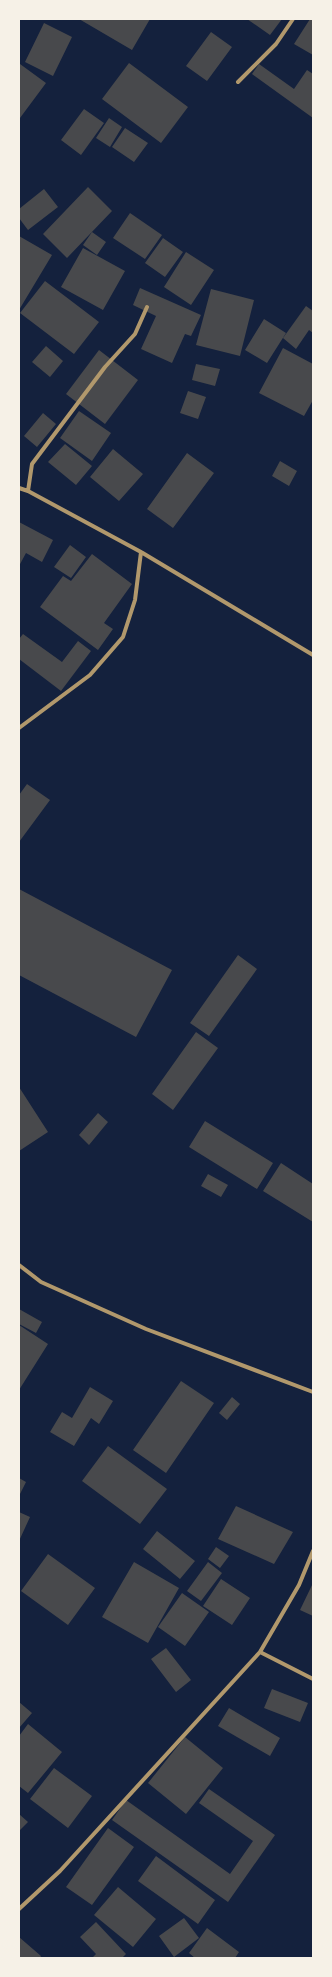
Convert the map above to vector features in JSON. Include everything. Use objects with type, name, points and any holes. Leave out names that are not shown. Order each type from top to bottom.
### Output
[{"type":"street","points":[[238,82],[276,44],[292,19]]},
{"type":"street","points":[[28,491],[32,464],[105,367],[135,334],[147,307]]},
{"type":"street","points":[[19,488],[28,491],[141,552],[313,655]]},
{"type":"street","points":[[19,728],[90,675],[123,637],[135,600],[141,552]]},
{"type":"street","points":[[19,1265],[41,1282],[146,1329],[313,1392]]},
{"type":"street","points":[[19,1909],[60,1871],[260,1652],[299,1585],[313,1551]]},
{"type":"street","points":[[260,1652],[313,1679]]},
{"type":"building","points":[[79,19],[150,19],[132,50]]},
{"type":"building","points":[[247,19],[282,19],[270,35]]},
{"type":"building","points":[[310,19],[313,19],[313,55],[294,44]]},
{"type":"building","points":[[44,23],[72,37],[53,76],[25,62]]},
{"type":"building","points":[[211,32],[232,47],[207,81],[186,66]]},
{"type":"building","points":[[129,63],[188,107],[161,143],[102,99]]},
{"type":"building","points":[[20,64],[46,83],[20,118],[19,117]]},
{"type":"building","points":[[259,64],[294,89],[307,70],[313,74],[313,118],[252,74]]},
{"type":"building","points":[[84,109],[104,123],[81,155],[61,140]]},
{"type":"building","points":[[109,118],[122,127],[110,147],[96,138]]},
{"type":"building","points":[[125,128],[148,143],[134,162],[112,147]]},
{"type":"building","points":[[88,187],[112,211],[67,258],[43,234]]},
{"type":"building","points":[[44,189],[58,207],[28,230],[19,218],[19,209]]},
{"type":"building","points":[[130,213],[162,235],[145,259],[113,238]]},
{"type":"building","points":[[92,232],[106,242],[97,255],[83,245]]},
{"type":"building","points":[[19,236],[52,255],[19,310]]},
{"type":"building","points":[[163,238],[183,252],[165,277],[145,263]]},
{"type":"building","points":[[83,248],[125,271],[103,310],[61,287]]},
{"type":"building","points":[[186,252],[214,270],[191,305],[164,287]]},
{"type":"building","points":[[45,281],[99,322],[74,354],[20,313]]},
{"type":"building","points":[[140,288],[201,315],[191,336],[185,334],[172,363],[141,349],[156,316],[133,305]]},
{"type":"building","points":[[211,289],[254,300],[240,356],[196,345]]},
{"type":"building","points":[[306,306],[313,311],[313,333],[309,330],[296,349],[283,338]]},
{"type":"building","points":[[264,319],[286,333],[267,363],[245,350]]},
{"type":"building","points":[[46,346],[63,361],[50,377],[32,362]]},
{"type":"building","points":[[283,348],[313,364],[313,400],[304,416],[259,393]]},
{"type":"building","points":[[99,350],[138,380],[105,424],[66,394]]},
{"type":"building","points":[[196,364],[220,369],[215,386],[192,380]]},
{"type":"building","points":[[188,391],[206,397],[198,419],[180,413]]},
{"type":"building","points":[[79,411],[111,433],[92,461],[60,438]]},
{"type":"building","points":[[43,413],[56,424],[37,447],[24,436]]},
{"type":"building","points":[[65,444],[92,466],[76,485],[48,462]]},
{"type":"building","points":[[113,449],[143,474],[119,501],[90,477]]},
{"type":"building","points":[[187,453],[214,473],[173,528],[147,509]]},
{"type":"building","points":[[280,461],[297,471],[289,486],[272,476]]},
{"type":"building","points":[[19,522],[53,540],[42,562],[26,553],[19,566]]},
{"type":"building","points":[[70,545],[86,557],[71,578],[54,567]]},
{"type":"building","points":[[92,554],[132,584],[104,623],[113,629],[98,650],[40,607],[63,576],[71,581]]},
{"type":"building","points":[[23,634],[62,662],[78,641],[91,651],[61,691],[19,659],[19,639]]},
{"type":"building","points":[[27,784],[50,800],[19,842],[19,795]]},
{"type":"building","points":[[19,889],[172,970],[136,1037],[19,975]]},
{"type":"building","points":[[238,955],[257,969],[209,1036],[190,1023]]},
{"type":"building","points":[[196,1032],[218,1048],[173,1110],[152,1094]]},
{"type":"building","points":[[19,1087],[48,1132],[19,1151]]},
{"type":"building","points":[[98,1113],[108,1122],[89,1145],[79,1135]]},
{"type":"building","points":[[205,1121],[273,1163],[257,1189],[189,1147]]},
{"type":"building","points":[[281,1163],[313,1184],[313,1222],[263,1191]]},
{"type":"building","points":[[208,1174],[228,1185],[221,1197],[201,1186]]},
{"type":"building","points":[[19,1309],[42,1322],[36,1333],[19,1324]]},
{"type":"building","points":[[19,1325],[48,1344],[19,1390]]},
{"type":"building","points":[[181,1381],[214,1403],[166,1473],[133,1450]]},
{"type":"building","points":[[90,1387],[113,1401],[99,1424],[91,1418],[74,1446],[50,1432],[62,1412],[72,1418]]},
{"type":"building","points":[[232,1397],[240,1404],[227,1420],[219,1413]]},
{"type":"building","points":[[108,1446],[167,1489],[140,1524],[82,1481]]},
{"type":"building","points":[[19,1478],[26,1482],[19,1496]]},
{"type":"building","points":[[236,1506],[293,1532],[274,1564],[218,1539]]},
{"type":"building","points":[[19,1512],[30,1517],[19,1541]]},
{"type":"building","points":[[157,1531],[195,1561],[180,1579],[143,1549]]},
{"type":"building","points":[[216,1547],[229,1556],[220,1568],[208,1559]]},
{"type":"building","points":[[48,1554],[95,1588],[68,1625],[21,1591]]},
{"type":"building","points":[[134,1562],[179,1588],[148,1643],[102,1617]]},
{"type":"building","points":[[208,1562],[222,1573],[201,1601],[187,1591]]},
{"type":"building","points":[[221,1579],[250,1598],[232,1625],[203,1606]]},
{"type":"building","points":[[313,1583],[313,1616],[300,1610]]},
{"type":"building","points":[[182,1593],[209,1612],[185,1646],[158,1627]]},
{"type":"building","points":[[166,1648],[191,1680],[176,1692],[151,1659]]},
{"type":"building","points":[[272,1689],[308,1703],[300,1722],[264,1708]]},
{"type":"building","points":[[19,1702],[32,1713],[19,1728]]},
{"type":"building","points":[[229,1708],[280,1738],[270,1756],[218,1726]]},
{"type":"building","points":[[28,1724],[62,1752],[28,1793],[19,1786],[19,1736]]},
{"type":"building","points":[[185,1737],[223,1768],[186,1814],[148,1783]]},
{"type":"building","points":[[54,1768],[92,1796],[68,1828],[30,1799]]},
{"type":"building","points":[[209,1789],[275,1835],[228,1902],[112,1820],[126,1800],[230,1874],[253,1841],[199,1803]]},
{"type":"building","points":[[19,1814],[28,1822],[19,1831]]},
{"type":"building","points":[[108,1828],[134,1847],[92,1905],[66,1887]]},
{"type":"building","points":[[156,1856],[215,1900],[198,1924],[138,1881]]},
{"type":"building","points":[[118,1887],[156,1919],[133,1947],[94,1915]]},
{"type":"building","points":[[184,1918],[199,1938],[174,1957],[159,1936]]},
{"type":"building","points":[[96,1922],[126,1954],[122,1958],[93,1957],[96,1954],[80,1937]]},
{"type":"building","points":[[207,1928],[239,1952],[235,1958],[195,1958],[189,1953]]},
{"type":"building","points":[[19,1937],[41,1956],[40,1958],[19,1958]]}]
